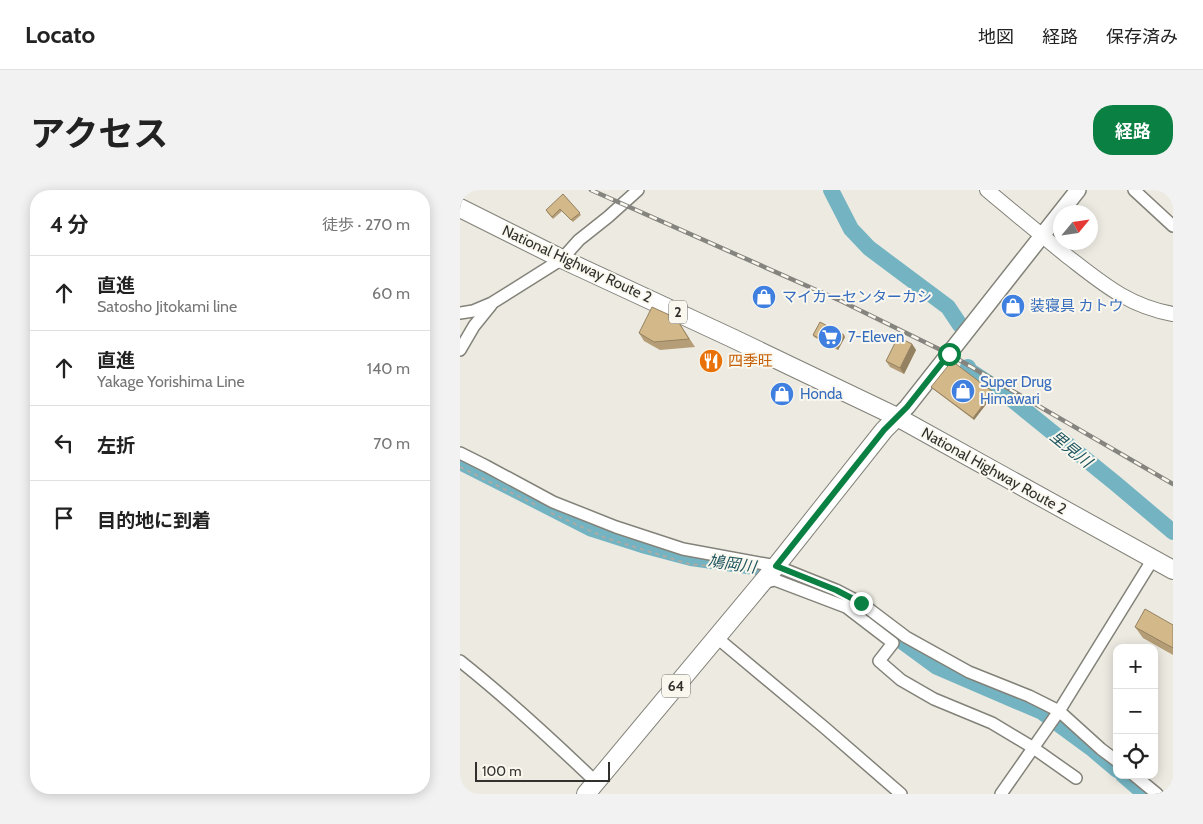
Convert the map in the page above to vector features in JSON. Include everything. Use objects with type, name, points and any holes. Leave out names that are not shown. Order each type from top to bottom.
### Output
[{"type":"main road","points":[[897,417],[953,350],[1078,190]]},
{"type":"main road","name":"National Highway Route 2","points":[[460,208],[562,259],[897,417],[1173,570]]},
{"type":"main road","name":"64","points":[[591,788],[768,576],[884,430],[897,417]]},
{"type":"street","points":[[460,313],[473,311],[492,303],[562,259],[579,240],[638,190]]},
{"type":"street","points":[[986,190],[1041,236],[1108,287],[1127,299],[1149,309],[1173,314]]},
{"type":"street","points":[[1134,190],[1173,226]]},
{"type":"street","points":[[460,350],[474,326],[492,303]]},
{"type":"street","points":[[460,453],[553,502],[616,528],[768,576],[836,590],[861,603],[906,638],[969,672],[1029,696],[1059,711],[1113,758]]},
{"type":"street","points":[[1001,794],[1032,747],[1059,711],[1153,559]]},
{"type":"street","points":[[768,576],[846,607],[893,643],[879,661],[901,680],[934,698],[992,724],[1032,747],[1076,778]]},
{"type":"street","points":[[716,637],[825,728],[900,794]]},
{"type":"street","points":[[460,661],[547,734],[591,788]]},
{"type":"street","points":[[1139,779],[1157,794]]},
{"type":"path","points":[[460,471],[465,470]]},
{"type":"building","points":[[563,194],[580,213],[571,220],[560,209],[552,217],[546,210]]},
{"type":"building","points":[[652,307],[676,318],[689,339],[654,342],[639,333]]},
{"type":"building","name":"7-Eleven","points":[[820,322],[844,335],[837,348],[813,335]]},
{"type":"building","points":[[898,337],[912,344],[900,368],[886,361]]},
{"type":"building","name":"Super Drug Himawari","points":[[952,361],[993,392],[973,418],[931,387]]},
{"type":"building","points":[[1145,609],[1173,625],[1173,648],[1135,627]]},
{"type":"waterway","name":"里見川","points":[[831,190],[851,229],[869,248],[948,307],[960,325]]},
{"type":"waterway","name":"里見川","points":[[968,367],[970,371],[1005,394],[1173,532]]},
{"type":"waterway","name":"鳩岡川","points":[[460,462],[592,529],[691,558],[762,568],[815,590]]},
{"type":"waterway","name":"鳩岡川","points":[[842,601],[851,604],[937,667],[1042,712],[1113,767]]},
{"type":"waterway","name":"鳩岡川","points":[[1128,779],[1145,794]]},
{"type":"railway","points":[[591,190],[841,301],[949,354],[1173,484]]},
{"type":"place","name":"マイカーセンターカシ","points":[[764,297]]},
{"type":"place","name":"装寝具 カトウ","points":[[1013,306]]},
{"type":"place","name":"7-Eleven","points":[[830,337]]},
{"type":"place","name":"四季旺","points":[[711,361]]},
{"type":"place","name":"Super Drug Himawari","points":[[963,391]]},
{"type":"place","name":"Honda","points":[[782,394]]},
{"type":"route","points":[[861,603],[836,590],[776,566],[884,430],[907,407],[949,354]]}]
